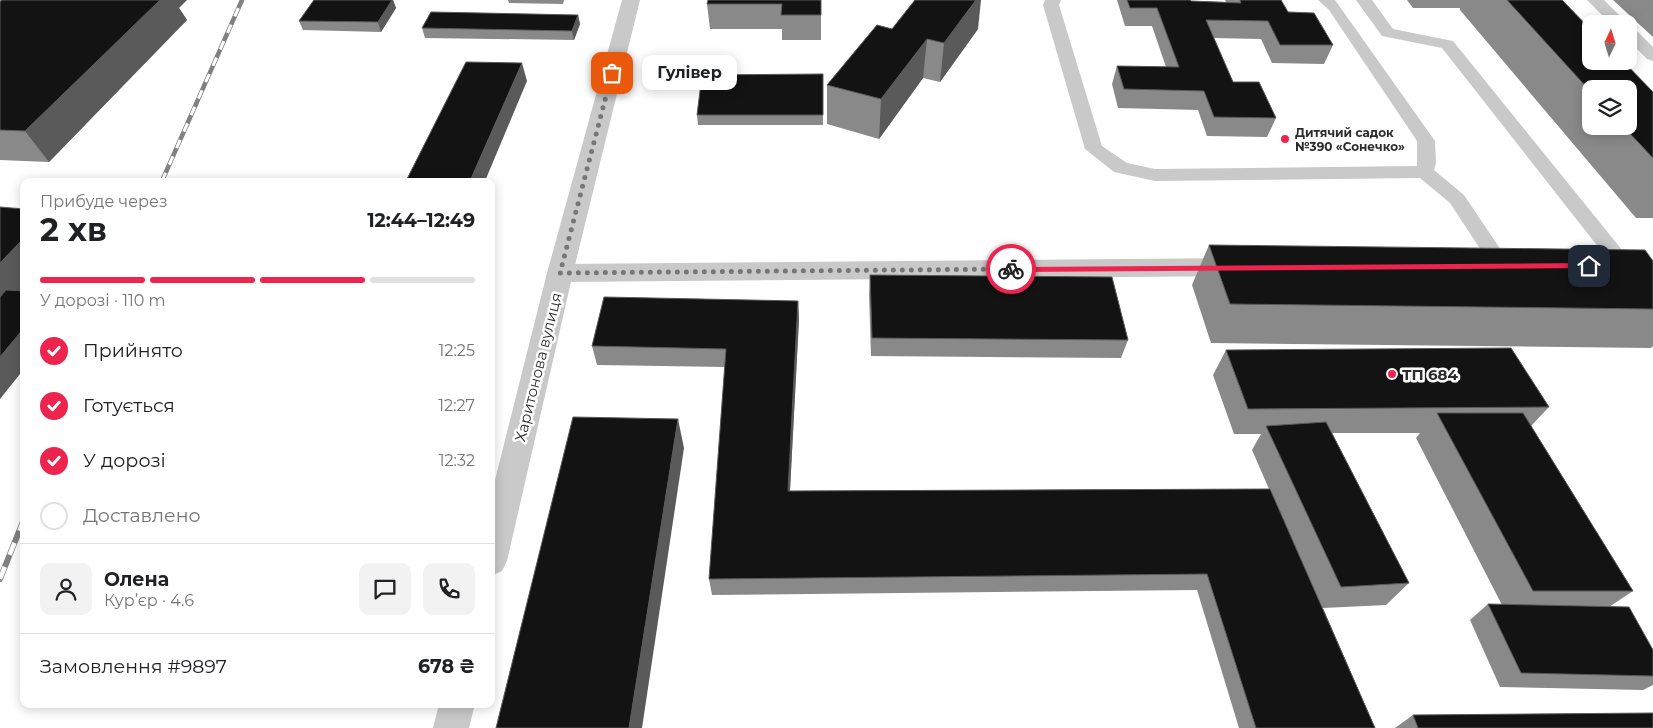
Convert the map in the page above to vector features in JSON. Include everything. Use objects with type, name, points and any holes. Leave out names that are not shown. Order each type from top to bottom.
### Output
[{"type":"street","name":"Харитонова вулиця","points":[[495,544],[560,273],[631,0]]},
{"type":"street","points":[[1472,265],[1511,265]]},
{"type":"street","points":[[1596,266],[1634,266]]},
{"type":"street","points":[[560,273],[1264,267]]},
{"type":"street","points":[[451,728],[456,708]]},
{"type":"lane","points":[[1053,0],[1051,5],[1094,149],[1121,168],[1155,175],[1424,172],[1457,199],[1511,265]]},
{"type":"lane","points":[[1326,0],[1334,8],[1426,141],[1427,163],[1424,172]]},
{"type":"lane","points":[[1364,0],[1388,33],[1447,44],[1634,266]]},
{"type":"lane","points":[[1595,0],[1611,15]]},
{"type":"lane","points":[[1638,41],[1653,56]]},
{"type":"building","points":[[2,0],[160,0],[25,131],[0,130],[0,2]]},
{"type":"building","points":[[314,0],[392,0],[378,22],[299,21]]},
{"type":"building","points":[[708,0],[821,0],[821,15],[781,15],[782,4],[707,4]]},
{"type":"building","points":[[915,0],[976,0],[944,43],[927,39],[881,99],[827,85],[877,25],[892,29]]},
{"type":"building","points":[[1127,0],[1190,0],[1241,3],[1240,0],[1281,0],[1288,12],[1314,13],[1333,45],[1280,45],[1268,21],[1206,20],[1233,82],[1259,82],[1276,118],[1214,117],[1204,91],[1124,89],[1117,66],[1179,67],[1157,8],[1130,8]]},
{"type":"building","points":[[1507,0],[1562,0],[1582,21],[1582,70],[1632,70],[1653,92],[1653,158],[1631,135],[1637,135],[1637,80],[1582,80],[1582,82]]},
{"type":"building","points":[[431,12],[578,15],[572,31],[422,28]]},
{"type":"building","points":[[466,62],[522,63],[471,178],[408,178]]},
{"type":"building","points":[[823,74],[823,115],[697,115],[702,75]]},
{"type":"building","points":[[0,207],[20,209],[20,242],[0,263]]},
{"type":"building","points":[[1209,245],[1645,250],[1653,261],[1653,309],[1230,304]]},
{"type":"building","points":[[870,275],[1112,277],[1128,340],[872,338]]},
{"type":"building","points":[[6,290],[20,291],[20,333],[0,357],[0,297]]},
{"type":"building","points":[[604,297],[798,301],[788,491],[1270,489],[1375,728],[1256,728],[1207,574],[709,579],[726,349],[592,346]]},
{"type":"building","points":[[1511,348],[1549,407],[1248,409],[1226,350]]},
{"type":"building","points":[[1437,413],[1523,413],[1633,591],[1533,591]]},
{"type":"building","points":[[573,417],[678,419],[629,728],[496,728]]},
{"type":"building","points":[[1326,422],[1409,583],[1341,587],[1266,426]]},
{"type":"building","points":[[1488,604],[1629,607],[1653,650],[1653,676],[1521,673]]},
{"type":"building","points":[[1653,713],[1653,728],[1418,728],[1413,715]]},
{"type":"railway","points":[[163,178],[242,0]]},
{"type":"railway","points":[[0,579],[20,529]]},
{"type":"way so far","points":[[612,73],[560,273],[1011,269]]},
{"type":"place","name":"Гулівер","points":[[612,73]]},
{"type":"place","name":"Дитячий садок №390 «Сонечко»","points":[[1285,139]]},
{"type":"place","name":"ТП 684","points":[[1392,374]]},
{"type":"route","points":[[1011,269],[1589,266]]}]
